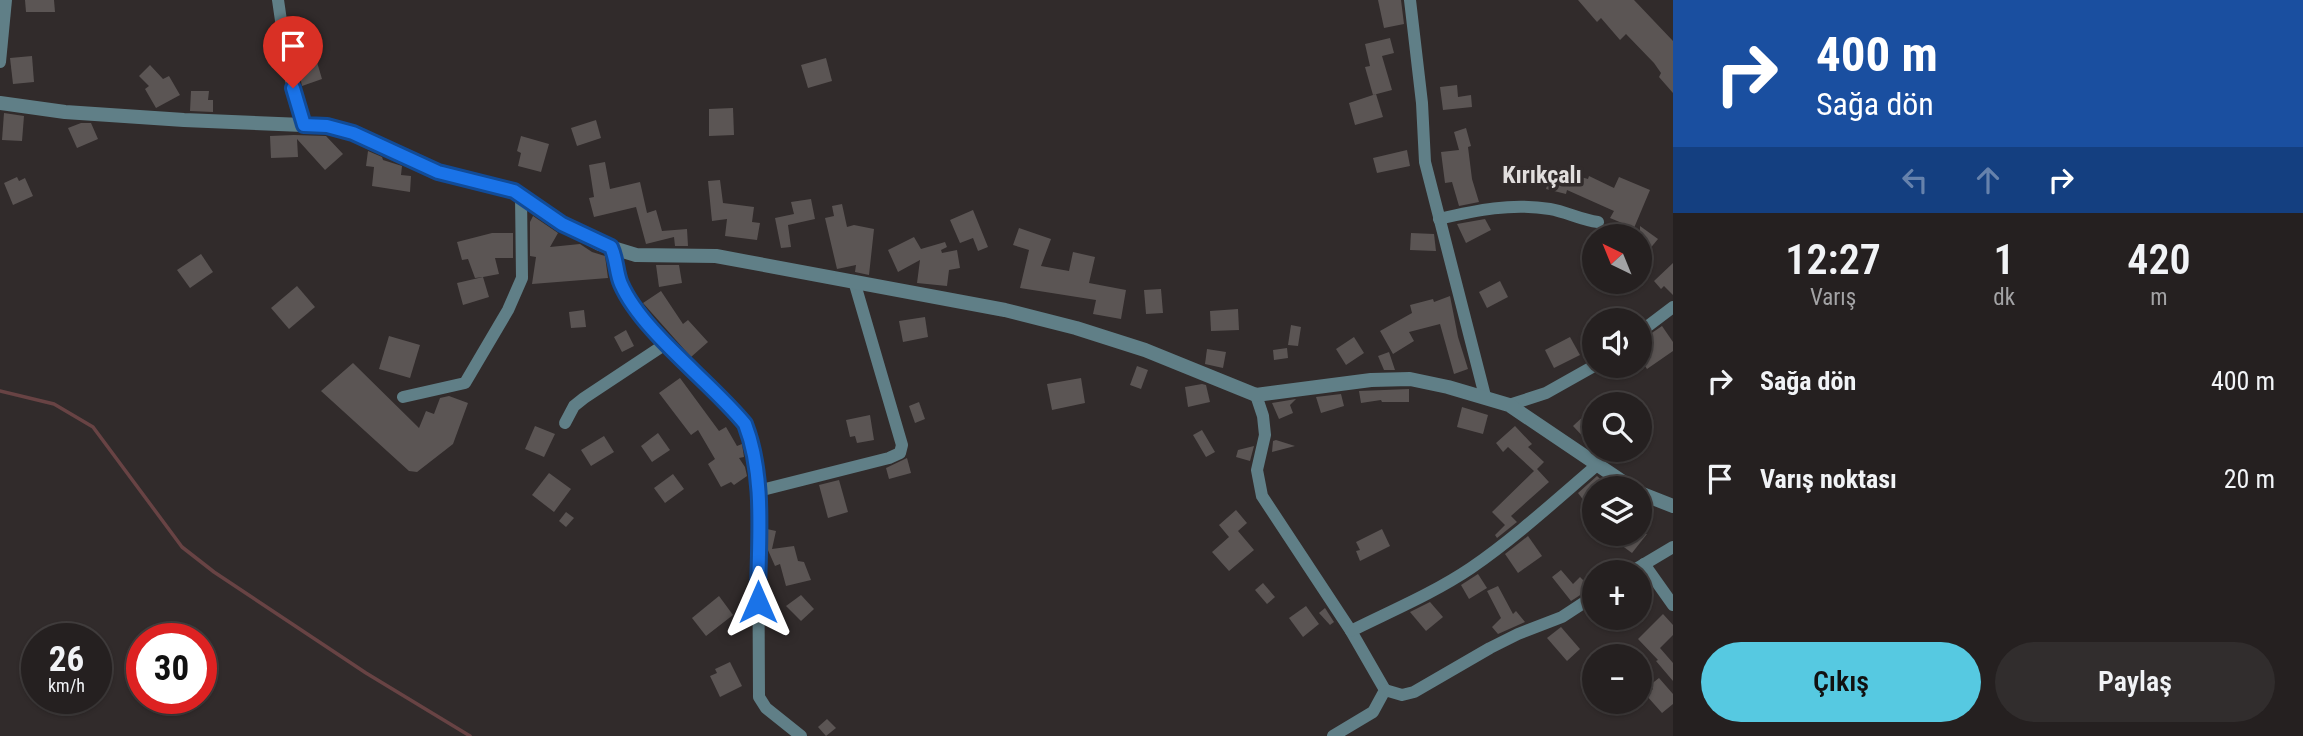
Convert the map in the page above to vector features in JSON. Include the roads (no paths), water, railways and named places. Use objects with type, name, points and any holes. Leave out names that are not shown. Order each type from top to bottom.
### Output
[{"type":"street","points":[[0,62],[6,0]]},
{"type":"street","points":[[278,0],[288,69],[304,125]]},
{"type":"street","points":[[1410,0],[1422,103],[1425,162],[1485,396]]},
{"type":"street","points":[[0,103],[65,112],[327,126],[353,133],[438,172],[464,180],[493,184],[521,195],[562,224],[611,247],[636,254],[716,256],[795,273],[854,281],[1005,310],[1145,349],[1256,395],[1371,380],[1410,379],[1485,396],[1509,405],[1614,476]]},
{"type":"street","points":[[403,397],[466,383],[508,310],[522,278],[521,195]]},
{"type":"street","points":[[1439,219],[1506,205],[1554,210],[1598,222]]},
{"type":"street","points":[[611,247],[617,261],[621,285],[637,309],[745,424],[758,491],[759,697],[766,708],[801,736]]},
{"type":"street","points":[[758,491],[900,453],[902,445],[854,281]]},
{"type":"street","points":[[1652,323],[1673,307]]},
{"type":"street","points":[[565,423],[575,406],[584,398],[667,343]]},
{"type":"street","points":[[1509,405],[1546,393],[1582,373]]},
{"type":"street","points":[[1256,395],[1263,416],[1265,435],[1257,470],[1262,496],[1351,631],[1385,690],[1402,695],[1414,692],[1490,648],[1562,617],[1582,604]]},
{"type":"street","points":[[1351,631],[1469,569],[1502,546],[1597,465]]},
{"type":"street","points":[[1652,498],[1673,506]]},
{"type":"street","points":[[1651,560],[1673,547]]},
{"type":"street","points":[[1652,575],[1673,605]]},
{"type":"street","points":[[1333,736],[1373,712],[1385,690]]},
{"type":"waterway","points":[[0,391],[54,404],[93,427],[182,547],[214,572],[366,673],[470,736]]},
{"type":"district","name":"Kırıkçalı","points":[[1542,175]]}]
